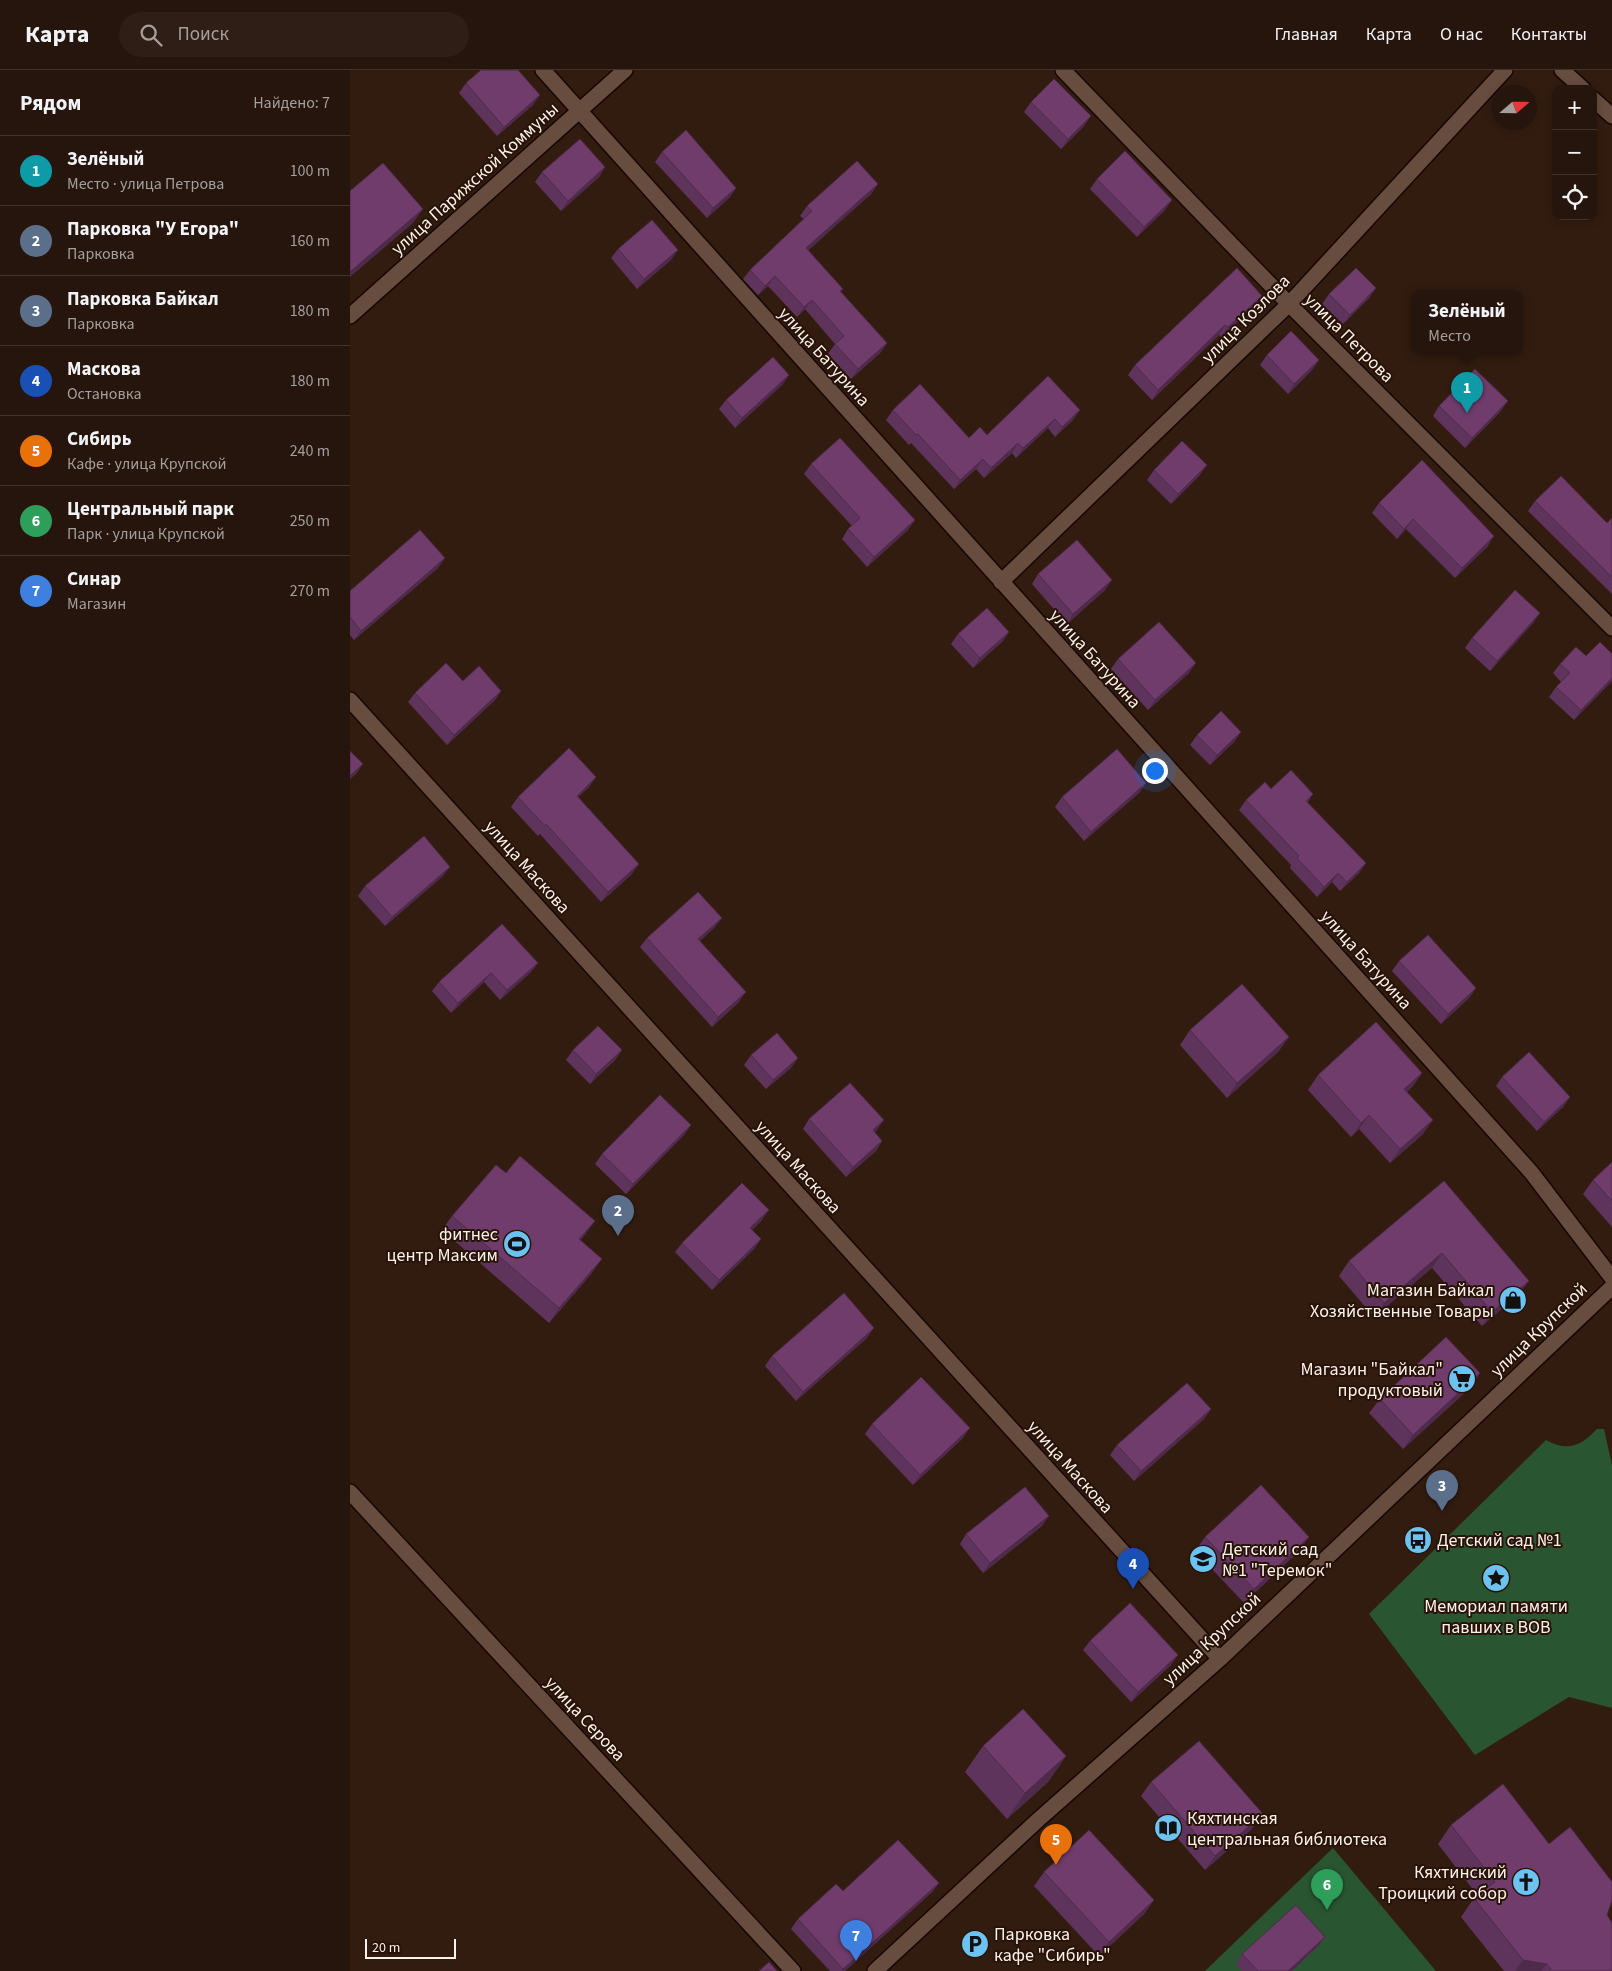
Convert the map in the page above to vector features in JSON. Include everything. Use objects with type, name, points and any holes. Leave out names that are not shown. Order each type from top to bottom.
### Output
[{"type":"street","name":"улица Батурина","points":[[543,70],[1531,1172],[1612,1278]]},
{"type":"street","name":"улица Парижской Коммуны","points":[[350,316],[625,70]]},
{"type":"street","name":"улица Петрова","points":[[1063,70],[1289,304],[1612,628]]},
{"type":"street","name":"улица Козлова","points":[[1001,582],[1289,304],[1504,70]]},
{"type":"street","points":[[1562,70],[1578,85]]},
{"type":"street","points":[[1597,103],[1612,116]]},
{"type":"street","name":"улица Маскова","points":[[350,700],[1220,1659]]},
{"type":"street","name":"улица Крупской","points":[[875,1971],[1038,1820],[1220,1659],[1612,1287]]},
{"type":"street","name":"улица Серова","points":[[350,1492],[793,1971]]},
{"type":"green space","points":[[1597,1429],[1604,1429],[1612,1465],[1612,1708],[1569,1697],[1475,1755],[1369,1614],[1546,1440],[1561,1446],[1574,1445],[1585,1440]]},
{"type":"green space","points":[[1333,1848],[1436,1971],[1205,1971]]},
{"type":"building","points":[[481,70],[518,70],[540,95],[504,127],[466,83]]},
{"type":"building","points":[[1054,79],[1091,116],[1068,139],[1031,102]]},
{"type":"building","points":[[686,130],[736,188],[713,208],[662,152]]},
{"type":"building","points":[[580,139],[605,167],[568,201],[542,172]]},
{"type":"building","points":[[1125,151],[1172,200],[1144,227],[1097,179]]},
{"type":"building","points":[[857,161],[878,184],[806,248],[843,289],[840,291],[887,343],[858,369],[835,344],[844,336],[812,300],[804,307],[775,276],[765,286],[750,270],[812,211],[807,206]]},
{"type":"building","points":[[383,163],[423,209],[350,272],[350,191]]},
{"type":"building","points":[[652,220],[678,250],[644,279],[618,249]]},
{"type":"building","points":[[1237,268],[1262,296],[1228,327],[1225,325],[1158,390],[1135,365]]},
{"type":"building","points":[[1356,268],[1376,288],[1350,315],[1329,294]]},
{"type":"building","points":[[1291,331],[1319,360],[1294,384],[1267,355]]},
{"type":"building","points":[[773,357],[789,375],[742,418],[726,400]]},
{"type":"building","points":[[1475,369],[1508,401],[1472,438],[1439,406]]},
{"type":"building","points":[[1048,376],[1080,410],[1062,427],[1055,419],[1023,448],[1018,443],[991,468],[983,459],[960,480],[893,410],[920,384],[969,438],[980,427],[987,435]]},
{"type":"building","points":[[840,438],[915,520],[874,557],[848,529],[860,518],[811,464]]},
{"type":"building","points":[[1182,441],[1207,465],[1178,494],[1154,470]]},
{"type":"building","points":[[1422,460],[1494,536],[1462,568],[1413,519],[1404,529],[1379,503]]},
{"type":"building","points":[[1561,476],[1607,523],[1612,518],[1612,577],[1535,501]]},
{"type":"building","points":[[420,530],[445,558],[361,631],[350,617],[350,591]]},
{"type":"building","points":[[1077,540],[1112,580],[1073,614],[1038,574]]},
{"type":"building","points":[[1515,590],[1540,613],[1497,661],[1472,638]]},
{"type":"building","points":[[987,608],[1009,632],[980,658],[958,634]]},
{"type":"building","points":[[1159,622],[1196,663],[1155,700],[1118,659]]},
{"type":"building","points":[[1600,642],[1612,654],[1612,678],[1581,710],[1556,687],[1570,673],[1560,664],[1576,647],[1586,656]]},
{"type":"building","points":[[446,663],[463,681],[479,666],[501,691],[454,735],[415,693]]},
{"type":"building","points":[[1221,711],[1241,732],[1217,755],[1197,735]]},
{"type":"building","points":[[569,748],[596,777],[577,796],[639,864],[608,892],[546,824],[545,826],[518,797]]},
{"type":"building","points":[[1117,749],[1146,783],[1091,832],[1062,797]]},
{"type":"building","points":[[350,751],[363,764],[350,776]]},
{"type":"building","points":[[1291,770],[1313,794],[1306,801],[1366,863],[1347,882],[1338,873],[1324,887],[1297,858],[1299,856],[1246,800],[1265,782],[1271,789]]},
{"type":"building","points":[[424,836],[450,867],[392,917],[365,886]]},
{"type":"building","points":[[698,892],[722,918],[698,939],[746,992],[718,1017],[647,938]]},
{"type":"building","points":[[502,924],[538,963],[507,990],[491,973],[458,1003],[439,982]]},
{"type":"building","points":[[1428,935],[1476,988],[1448,1014],[1399,961]]},
{"type":"building","points":[[1242,984],[1289,1037],[1237,1083],[1190,1030]]},
{"type":"building","points":[[1376,1022],[1422,1073],[1404,1089],[1433,1120],[1400,1149],[1369,1115],[1361,1123],[1318,1075]]},
{"type":"building","points":[[598,1026],[622,1050],[596,1074],[573,1050]]},
{"type":"building","points":[[777,1033],[798,1058],[773,1080],[751,1055]]},
{"type":"building","points":[[1529,1052],[1570,1097],[1544,1122],[1502,1077]]},
{"type":"building","points":[[850,1083],[884,1120],[873,1130],[882,1141],[853,1167],[809,1119]]},
{"type":"building","points":[[660,1095],[691,1125],[633,1184],[602,1154]]},
{"type":"building","name":"фитнес центр Максим","points":[[520,1156],[595,1221],[579,1239],[602,1259],[559,1308],[452,1216],[496,1165],[506,1173]]},
{"type":"building","points":[[1612,1162],[1612,1201],[1593,1180]]},
{"type":"building","points":[[1444,1181],[1529,1281],[1492,1312],[1442,1253],[1384,1303],[1349,1261]]},
{"type":"building","points":[[742,1183],[769,1210],[750,1228],[761,1239],[719,1280],[682,1243]]},
{"type":"building","points":[[844,1293],[874,1328],[803,1392],[772,1356]]},
{"type":"building","points":[[1446,1337],[1480,1373],[1413,1435],[1380,1399]]},
{"type":"building","points":[[921,1377],[970,1428],[920,1475],[872,1424]]},
{"type":"building","points":[[1187,1383],[1211,1409],[1141,1471],[1117,1445]]},
{"type":"building","points":[[1261,1485],[1309,1537],[1254,1589],[1205,1537]]},
{"type":"building","points":[[1025,1487],[1049,1516],[990,1563],[966,1534]]},
{"type":"building","points":[[1130,1603],[1178,1655],[1138,1692],[1090,1641]]},
{"type":"building","points":[[1023,1709],[1066,1756],[1025,1793],[983,1746]]},
{"type":"building","points":[[1199,1741],[1263,1814],[1215,1856],[1151,1782]]},
{"type":"building","name":"Кяхтинский Троицкий собор","points":[[1503,1784],[1549,1844],[1570,1827],[1612,1882],[1612,1900],[1607,1915],[1612,1923],[1612,1971],[1552,1971],[1547,1964],[1523,1960],[1474,1898],[1495,1882],[1451,1825]]},
{"type":"building","points":[[1089,1830],[1154,1900],[1109,1942],[1044,1872]]},
{"type":"building","points":[[898,1840],[939,1883],[843,1969],[798,1919],[836,1884],[843,1891]]},
{"type":"building","points":[[1296,1905],[1325,1937],[1288,1971],[1258,1971],[1242,1954]]},
{"type":"building","points":[[769,1962],[777,1971],[759,1971]]},
{"type":"place","name":"Зелёный","points":[[1467,413]]},
{"type":"place","name":"Парковка \"У Егора\"","points":[[618,1236]]},
{"type":"place","name":"фитнес центр Максим","points":[[517,1244]]},
{"type":"place","name":"Магазин Байкал Хозяйственные Товары","points":[[1513,1300]]},
{"type":"place","name":"Магазин \"Байкал\" продуктовый","points":[[1462,1379]]},
{"type":"place","name":"Парковка Байкал","points":[[1442,1511]]},
{"type":"place","name":"Детский сад №1","points":[[1418,1540]]},
{"type":"place","name":"Детский сад №1 \"Теремок\"","points":[[1203,1559]]},
{"type":"place","name":"Мемориал памяти павших в ВОВ","points":[[1496,1578]]},
{"type":"place","name":"Маскова","points":[[1133,1589]]},
{"type":"place","name":"Кяхтинская центральная библиотека","points":[[1168,1828]]},
{"type":"place","name":"Сибирь","points":[[1056,1865]]},
{"type":"place","name":"Кяхтинский Троицкий собор","points":[[1526,1882]]},
{"type":"place","name":"Центральный парк","points":[[1327,1910]]},
{"type":"place","name":"Парковка кафе \"Сибирь\"","points":[[975,1944]]},
{"type":"place","name":"Синар","points":[[856,1961]]}]
